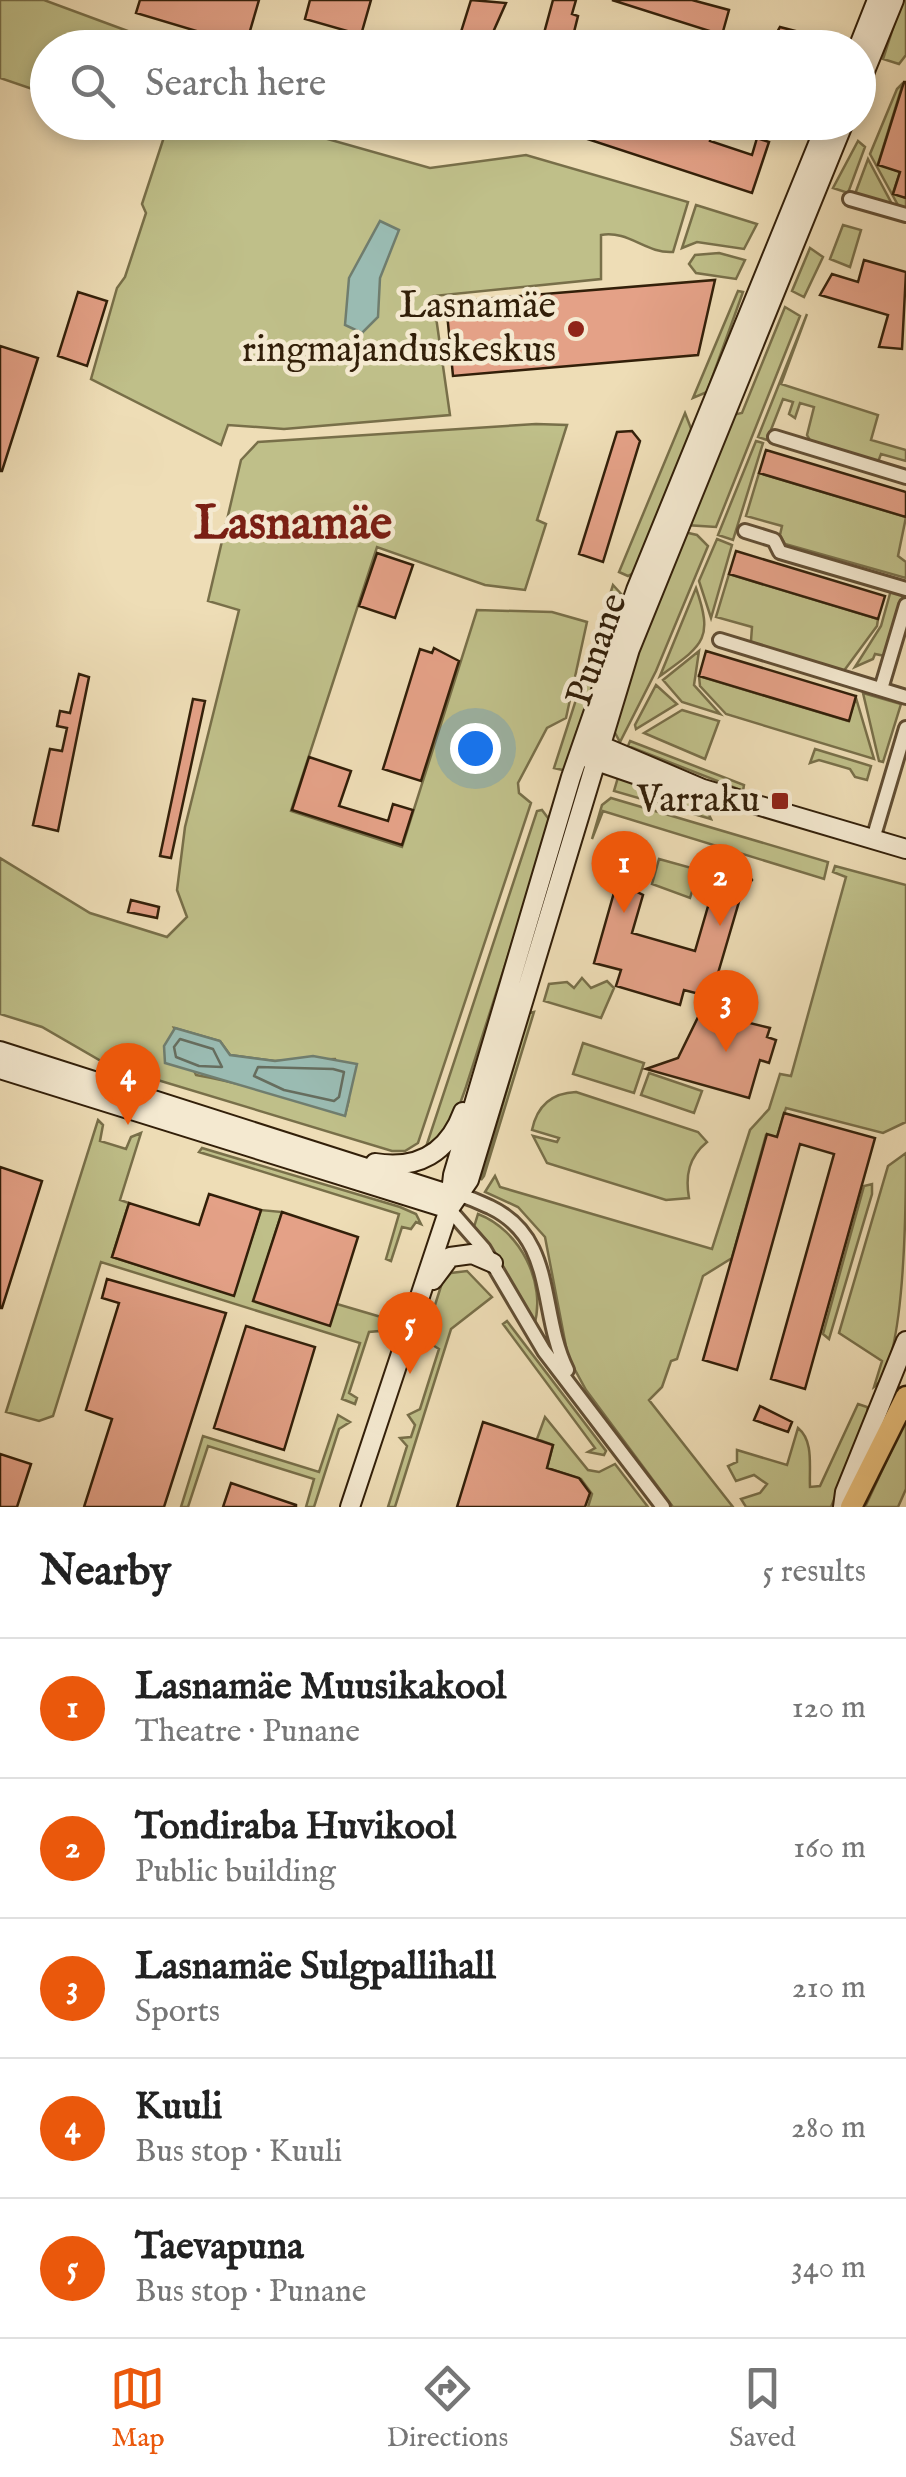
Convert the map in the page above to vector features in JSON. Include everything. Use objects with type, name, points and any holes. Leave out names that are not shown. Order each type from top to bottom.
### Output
[{"type":"main road","points":[[865,30],[877,0]]},
{"type":"main road","points":[[876,44],[894,0]]},
{"type":"main road","name":"Punane","points":[[453,1199],[475,1162],[636,590],[820,140]]},
{"type":"main road","name":"Punane","points":[[350,1507],[453,1199],[486,1061],[589,750],[837,140]]},
{"type":"main road","points":[[589,750],[906,849]]},
{"type":"main road","points":[[0,1051],[351,1160],[453,1199]]},
{"type":"main road","points":[[351,1160],[413,1164],[438,1151],[458,1124],[486,1061]]},
{"type":"main road","points":[[0,1069],[453,1199]]},
{"type":"main road","points":[[413,1321],[435,1274],[450,1257],[472,1254],[493,1262]]},
{"type":"main road","points":[[847,1507],[845,1492],[906,1341]]},
{"type":"main road","points":[[847,1507],[906,1397]]},
{"type":"street","points":[[850,198],[906,215]]},
{"type":"street","points":[[776,437],[906,478]]},
{"type":"street","points":[[745,531],[774,540],[780,552],[906,589]]},
{"type":"street","points":[[881,689],[906,605]]},
{"type":"street","points":[[720,640],[906,697]]},
{"type":"street","points":[[874,839],[906,728]]},
{"type":"street","points":[[453,1199],[527,1326],[664,1507]]},
{"type":"street","points":[[453,1199],[508,1216],[533,1243],[548,1322],[577,1391]]},
{"type":"green space","points":[[0,0],[44,0],[125,30],[30,30],[30,88],[0,78]]},
{"type":"green space","points":[[902,0],[906,0],[906,55],[899,64],[883,59]]},
{"type":"green space","points":[[903,83],[878,164],[906,174],[900,172],[893,193],[906,198],[906,209],[899,207],[870,154]]},
{"type":"green space","points":[[163,140],[331,140],[430,168],[526,155],[688,202],[673,252],[620,236],[601,235],[601,279],[433,296],[450,415],[284,429],[228,425],[221,445],[91,379],[117,288],[125,277],[146,213],[142,204]]},
{"type":"green space","points":[[858,141],[865,147],[848,193],[833,188]]},
{"type":"green space","points":[[868,159],[893,206],[855,194]]},
{"type":"green space","points":[[696,205],[757,224],[744,249],[697,242],[682,248]]},
{"type":"green space","points":[[843,225],[861,230],[850,267],[830,259]]},
{"type":"green space","points":[[810,248],[823,257],[804,297],[792,291]]},
{"type":"green space","points":[[719,253],[745,260],[736,279],[696,273],[689,264],[695,255]]},
{"type":"green space","points":[[738,291],[743,292],[707,392],[693,398]]},
{"type":"green space","points":[[785,307],[800,316],[716,527],[686,525],[732,415],[742,413]]},
{"type":"green space","points":[[807,314],[781,384],[878,415],[871,440],[906,450],[906,461],[881,454],[878,462],[811,442],[807,435],[814,407],[800,403],[795,418],[789,414],[793,402],[783,399],[767,440],[758,437]]},
{"type":"green space","points":[[685,413],[692,431],[635,572],[628,576],[619,572]]},
{"type":"green space","points":[[567,425],[537,520],[546,524],[525,590],[485,585],[377,547],[291,811],[402,847],[477,610],[552,612],[587,622],[566,718],[547,728],[518,783],[519,793],[531,803],[418,1143],[405,1151],[392,1151],[108,1065],[42,1027],[0,1014],[0,858],[90,913],[167,937],[187,917],[177,890],[185,827],[239,610],[208,601],[241,460],[258,442]],"holes":[[[174,1028],[220,1041],[230,1055],[275,1061],[335,1059],[349,1099],[345,1115],[196,1075]]]},
{"type":"green space","points":[[756,441],[763,443],[733,540],[718,535]]},
{"type":"green space","points":[[759,473],[906,517],[898,556],[906,562],[906,578],[785,544],[780,535],[782,526],[746,516]]},
{"type":"green space","points":[[684,532],[697,535],[708,546],[656,671],[620,742],[614,731],[631,666]]},
{"type":"green space","points":[[717,539],[732,545],[711,618],[699,581]]},
{"type":"green space","points":[[729,574],[878,619],[877,626],[843,672],[755,646],[751,641],[752,627],[716,617]]},
{"type":"green space","points":[[613,585],[624,597],[567,771],[554,768]]},
{"type":"green space","points":[[696,588],[704,619],[701,640],[660,676]]},
{"type":"green space","points":[[891,590],[904,594],[885,656],[875,654],[873,659],[855,667],[881,626]]},
{"type":"green space","points":[[699,651],[694,685],[720,714],[682,702],[663,680]]},
{"type":"green space","points":[[699,676],[848,721],[856,698],[874,759],[726,714],[700,686]]},
{"type":"green space","points":[[656,685],[677,704],[636,729],[635,725]]},
{"type":"green space","points":[[863,693],[901,704],[883,762],[879,761]]},
{"type":"green space","points":[[682,710],[719,721],[705,759],[644,733]]},
{"type":"green space","points":[[630,741],[744,785],[743,791],[628,746]]},
{"type":"green space","points":[[815,749],[871,766],[867,780],[855,777],[850,769],[819,760],[810,763]]},
{"type":"green space","points":[[619,774],[702,800],[711,819],[614,791]]},
{"type":"green space","points":[[611,798],[828,862],[824,879],[603,811],[592,839],[602,805]]},
{"type":"green space","points":[[542,810],[551,822],[466,1087],[452,1126],[425,1150],[537,811]]},
{"type":"green space","points":[[659,859],[699,870],[690,898],[652,884]]},
{"type":"green space","points":[[835,866],[906,885],[906,1122],[883,1133],[786,1108],[777,1137],[766,1135],[732,1258],[703,1276],[677,1359],[671,1361],[662,1387],[649,1400],[733,1507],[673,1507],[586,1390],[568,1357],[545,1237],[518,1207],[485,1192],[495,1176],[500,1187],[712,1249],[750,1130],[769,1109],[780,1074],[791,1076],[846,877],[833,872]]},
{"type":"green space","points":[[582,978],[591,988],[607,981],[614,988],[601,1018],[544,1001],[549,984],[567,982],[574,988]]},
{"type":"green space","points":[[534,1012],[484,1176],[481,1180],[529,1013]]},
{"type":"green space","points":[[583,1043],[644,1063],[634,1093],[573,1074]]},
{"type":"green space","points":[[649,1073],[702,1091],[694,1113],[641,1095]]},
{"type":"green space","points":[[576,1092],[698,1132],[707,1142],[690,1167],[689,1198],[666,1200],[547,1163],[533,1136],[557,1142],[559,1138],[532,1130],[534,1122],[552,1098]]},
{"type":"green space","points":[[98,1120],[103,1125],[100,1141],[126,1149],[131,1137],[141,1133],[120,1200],[129,1203],[112,1257],[233,1295],[261,1210],[282,1212],[254,1301],[337,1304],[381,1317],[379,1331],[369,1332],[349,1393],[357,1398],[355,1404],[342,1399],[360,1343],[101,1262],[53,1416],[39,1421],[6,1412]]},
{"type":"green space","points":[[202,1148],[400,1207],[416,1214],[421,1224],[416,1222],[411,1229],[402,1227],[391,1261],[386,1259],[399,1214],[199,1152]]},
{"type":"green space","points":[[906,1153],[898,1316],[885,1373],[874,1387],[882,1361],[839,1333],[888,1166]]},
{"type":"green space","points":[[872,1184],[829,1339],[823,1334],[864,1186]]},
{"type":"green space","points":[[478,1214],[506,1232],[527,1260],[537,1293],[534,1326],[474,1227]]},
{"type":"green space","points":[[467,1271],[492,1297],[451,1329],[395,1507],[388,1507],[407,1446],[400,1438],[411,1437],[415,1425],[408,1415],[420,1409],[439,1349],[431,1344],[433,1333],[428,1327],[442,1283],[451,1273]]},
{"type":"green space","points":[[507,1321],[606,1451],[604,1455],[588,1452],[595,1448],[503,1324]]},
{"type":"green space","points":[[858,1404],[867,1407],[869,1415],[831,1507],[746,1507],[741,1499],[760,1493],[767,1484],[754,1475],[736,1481],[728,1466],[737,1462],[737,1450],[787,1465],[798,1428],[809,1447],[810,1487],[820,1486]]},
{"type":"green space","points":[[338,1415],[350,1422],[339,1429],[314,1507],[306,1507],[314,1479],[208,1446],[188,1507],[181,1507],[203,1436],[319,1472]]},
{"type":"green space","points":[[545,1417],[588,1470],[599,1472],[615,1464],[648,1507],[588,1507],[592,1494],[581,1479],[547,1468],[553,1445],[537,1439]]},
{"type":"green space","points":[[906,1419],[906,1489],[898,1507],[865,1507]]},
{"type":"water","points":[[380,221],[399,230],[380,278],[378,317],[362,333],[345,325],[349,278]]},
{"type":"water","points":[[175,1028],[220,1041],[230,1055],[275,1061],[313,1056],[357,1064],[345,1116],[165,1063],[164,1046]]},
{"type":"building","points":[[140,0],[259,0],[250,30],[193,30],[136,13]]},
{"type":"building","points":[[310,0],[371,0],[362,30],[344,30],[305,19]]},
{"type":"building","points":[[471,0],[506,3],[494,30],[462,30]]},
{"type":"building","points":[[553,0],[576,0],[572,14],[578,16],[574,30],[545,30]]},
{"type":"building","points":[[612,0],[692,0],[729,10],[723,30],[706,30]]},
{"type":"building","points":[[904,82],[906,198],[893,194],[900,172],[878,165]]},
{"type":"building","points":[[590,140],[710,140],[752,155],[756,140],[763,140],[769,142],[752,193]]},
{"type":"building","points":[[864,260],[906,272],[902,349],[879,347],[888,315],[820,295],[832,274],[858,282]]},
{"type":"building","name":"Lasnamäe ringmajanduskeskus","points":[[715,280],[698,355],[453,376],[446,302]]},
{"type":"building","points":[[78,292],[107,301],[87,366],[58,356]]},
{"type":"building","points":[[0,346],[38,358],[2,471],[0,471]]},
{"type":"building","points":[[632,431],[640,441],[603,562],[579,554],[617,432]]},
{"type":"building","points":[[766,450],[906,492],[906,517],[759,473]]},
{"type":"building","points":[[736,551],[885,596],[878,619],[729,574]]},
{"type":"building","points":[[377,553],[413,565],[395,618],[359,606]]},
{"type":"building","points":[[434,648],[459,661],[421,781],[383,769],[420,649],[432,653]]},
{"type":"building","points":[[706,651],[856,696],[849,721],[699,676]]},
{"type":"building","points":[[79,674],[89,677],[58,831],[33,825],[50,749],[62,751],[67,728],[57,726],[60,711],[70,713]]},
{"type":"building","points":[[193,699],[205,701],[171,858],[160,856]]},
{"type":"building","points":[[309,757],[351,771],[339,806],[388,821],[393,804],[413,810],[402,845],[292,810]]},
{"type":"building","points":[[741,862],[752,880],[741,895],[711,997],[684,990],[680,1005],[616,986],[621,970],[594,963],[617,882],[643,895],[632,933],[695,951],[718,872],[725,864]]},
{"type":"building","points":[[131,900],[159,907],[157,918],[128,912]]},
{"type":"building","points":[[701,1011],[770,1028],[767,1037],[776,1040],[769,1063],[760,1060],[749,1098],[646,1069],[678,1058]]},
{"type":"building","points":[[784,1113],[875,1138],[805,1389],[771,1379],[834,1154],[800,1144],[737,1370],[703,1360],[767,1134],[777,1137]]},
{"type":"building","points":[[0,1167],[42,1181],[2,1308],[0,1308]]},
{"type":"building","points":[[209,1194],[261,1210],[234,1296],[112,1257],[129,1203],[199,1225]]},
{"type":"building","points":[[282,1212],[358,1237],[330,1326],[253,1301]]},
{"type":"building","points":[[107,1279],[226,1313],[164,1507],[84,1507],[112,1419],[86,1410],[119,1303],[102,1298]]},
{"type":"building","points":[[246,1326],[315,1347],[284,1450],[214,1428]]},
{"type":"building","points":[[760,1406],[792,1422],[788,1432],[754,1420]]},
{"type":"building","points":[[483,1422],[553,1445],[547,1468],[579,1478],[590,1493],[585,1507],[457,1507]]},
{"type":"building","points":[[0,1454],[31,1464],[17,1507],[0,1507]]},
{"type":"building","points":[[231,1483],[296,1505],[296,1507],[223,1507]]},
{"type":"place","name":"Lasnamäe ringmajanduskeskus","points":[[576,329]]},
{"type":"place","name":"Varraku","points":[[780,801]]},
{"type":"place","name":"Lasnamäe Muusikakool","points":[[624,913]]},
{"type":"place","name":"Tondiraba Huvikool","points":[[720,926]]},
{"type":"place","name":"Lasnamäe Sulgpallihall","points":[[726,1052]]},
{"type":"place","name":"Kuuli","points":[[128,1125]]},
{"type":"place","name":"Taevapuna","points":[[410,1374]]},
{"type":"district","name":"Lasnamäe","points":[[293,525]]}]
